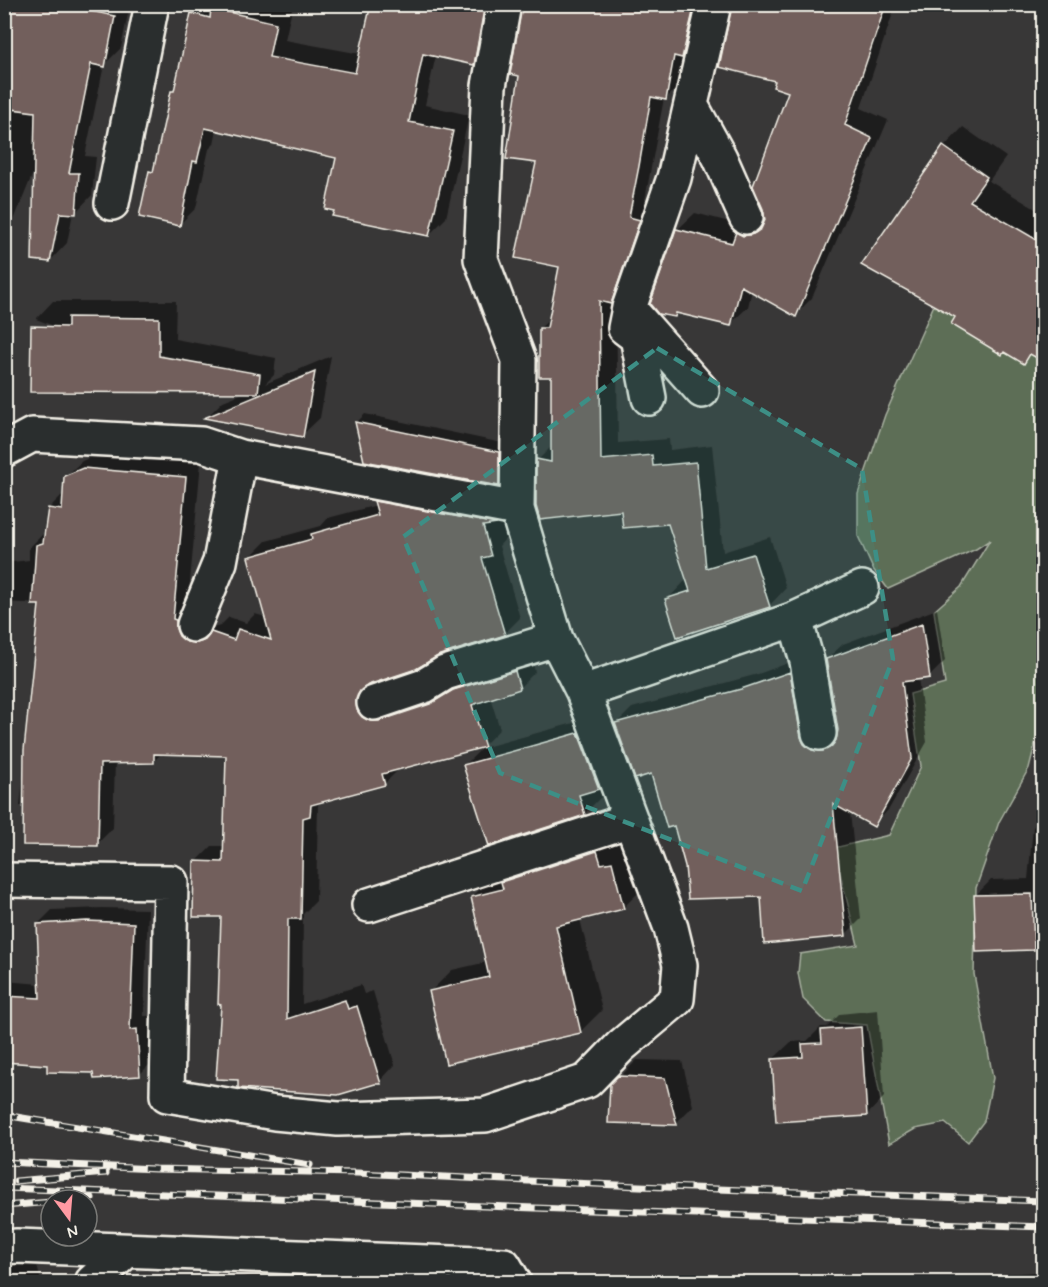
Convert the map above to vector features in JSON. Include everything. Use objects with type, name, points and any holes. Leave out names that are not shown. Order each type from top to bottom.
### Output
[{"type":"street","points":[[112,202],[152,4]]},
{"type":"street","points":[[4,880],[171,882],[167,1095],[275,1113],[338,1119],[485,1115],[588,1081],[621,1046],[677,999],[680,965],[671,928],[583,692],[556,639],[517,509],[519,360],[481,259],[489,86],[504,4]]},
{"type":"street","points":[[649,398],[637,337],[625,328],[629,308],[674,178],[714,4]]},
{"type":"street","points":[[691,105],[720,158],[746,217]]},
{"type":"street","points":[[629,308],[702,391]]},
{"type":"street","points":[[4,450],[32,435],[201,444],[240,457],[517,509]]},
{"type":"street","points":[[194,625],[220,562],[240,457]]},
{"type":"street","points":[[583,692],[795,619],[862,588]]},
{"type":"street","points":[[795,619],[807,662],[819,733]]},
{"type":"street","points":[[374,703],[424,686],[445,673],[556,639]]},
{"type":"street","points":[[369,905],[630,820]]},
{"type":"street","points":[[4,1247],[504,1265],[514,1282]]},
{"type":"street","points":[[92,1282],[126,1251]]},
{"type":"highlighted area","points":[[657,348],[862,469],[893,659],[802,891],[500,773],[403,537]]},
{"type":"green space","points":[[934,305],[1044,360],[1043,713],[1029,768],[999,822],[976,888],[974,974],[993,1078],[984,1121],[968,1142],[945,1123],[915,1129],[889,1144],[867,1025],[826,1022],[803,999],[798,973],[800,954],[858,945],[834,848],[889,835],[921,766],[910,694],[945,684],[934,611],[961,587],[990,540],[976,549],[888,589],[873,569],[858,536],[858,494],[885,415]]},
{"type":"building","points":[[4,4],[57,4],[115,16],[105,67],[91,64],[69,173],[79,173],[76,214],[60,213],[50,262],[32,260],[35,112],[4,108]]},
{"type":"building","points":[[371,4],[485,4],[474,65],[423,54],[409,122],[453,131],[429,236],[332,216],[334,211],[325,209],[336,158],[205,128],[197,162],[193,161],[180,226],[139,217],[149,171],[153,172],[171,91],[174,91],[191,13],[210,18],[211,8],[276,23],[269,57],[355,73]]},
{"type":"building","points":[[522,4],[695,4],[682,58],[674,56],[666,100],[651,97],[629,217],[640,220],[611,304],[599,301],[601,460],[652,455],[653,466],[696,462],[706,568],[753,554],[770,607],[677,637],[665,599],[690,591],[668,524],[623,528],[621,511],[540,520],[536,506],[536,459],[551,462],[551,377],[539,377],[539,328],[547,328],[559,267],[515,258],[536,163],[506,159],[519,76],[510,74]]},
{"type":"building","points":[[732,4],[886,4],[845,125],[872,138],[796,317],[741,286],[731,326],[676,313],[675,317],[658,314],[650,304],[676,229],[732,243],[736,232],[743,236],[753,234],[761,229],[765,220],[753,186],[788,92],[773,87],[775,81],[719,67]]},
{"type":"building","points":[[943,146],[987,177],[970,201],[1044,244],[1044,362],[1030,354],[1024,364],[1004,352],[1002,355],[951,324],[955,317],[861,265]]},
{"type":"building","points":[[68,317],[159,318],[159,356],[260,374],[258,393],[30,392],[31,326],[68,327]]},
{"type":"building","points":[[315,372],[303,437],[204,418]]},
{"type":"building","points":[[355,422],[499,452],[499,486],[364,461]]},
{"type":"building","points":[[83,468],[186,477],[173,619],[176,620],[179,636],[187,642],[197,643],[205,640],[211,632],[234,640],[238,629],[271,640],[248,557],[312,539],[311,534],[378,515],[374,501],[497,524],[483,526],[491,556],[482,558],[505,635],[440,655],[416,669],[368,685],[360,691],[356,700],[357,710],[362,717],[370,721],[379,721],[430,704],[453,690],[515,671],[520,689],[472,705],[485,747],[382,774],[385,785],[311,805],[310,816],[303,818],[301,919],[288,919],[287,1019],[345,1000],[348,1009],[357,1006],[381,1084],[338,1095],[238,1088],[238,1080],[216,1079],[221,1005],[218,1004],[221,917],[193,917],[194,861],[223,862],[226,756],[154,754],[154,763],[100,764],[98,846],[23,845],[24,750],[39,605],[32,605],[36,545],[43,543],[48,508],[62,510],[64,476]]},
{"type":"building","points":[[922,624],[930,678],[902,682],[912,758],[874,827],[833,804],[846,936],[764,944],[761,897],[688,899],[685,866],[674,826],[667,828],[651,774],[635,779],[615,723],[741,689],[790,672],[801,737],[804,744],[812,750],[823,751],[831,747],[836,740],[838,730],[826,659]]},
{"type":"building","points":[[578,733],[599,789],[579,795],[585,815],[489,846],[463,765]]},
{"type":"building","points":[[597,851],[601,864],[612,862],[624,909],[556,926],[581,1033],[446,1064],[429,991],[489,977],[471,897],[503,889],[501,882]]},
{"type":"building","points":[[1032,894],[1034,950],[976,952],[974,895]]},
{"type":"building","points":[[87,921],[134,923],[130,1030],[137,1029],[140,1076],[94,1079],[93,1073],[47,1072],[47,1065],[4,1062],[4,996],[40,998],[37,924]]},
{"type":"building","points":[[861,1027],[867,1116],[776,1122],[772,1059],[803,1057],[802,1044],[822,1043],[821,1030]]},
{"type":"building","points":[[618,1076],[665,1078],[677,1125],[608,1123],[610,1084]]},
{"type":"railway","points":[[4,1115],[310,1165]]},
{"type":"railway","points":[[4,1162],[155,1169],[357,1173],[1044,1201]]},
{"type":"railway","points":[[16,1181],[106,1173]]},
{"type":"railway","points":[[4,1188],[1044,1227]]},
{"type":"railway","points":[[4,1206],[39,1203]]}]
